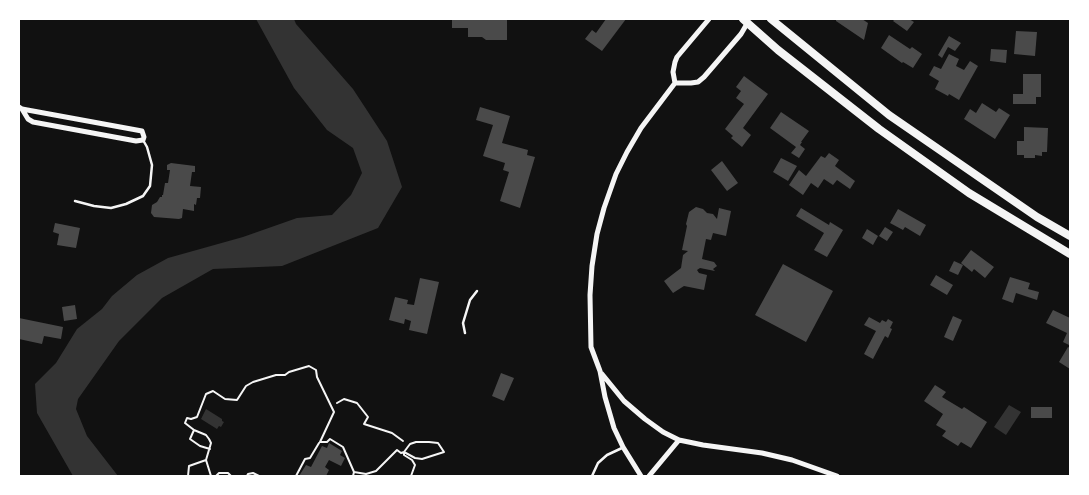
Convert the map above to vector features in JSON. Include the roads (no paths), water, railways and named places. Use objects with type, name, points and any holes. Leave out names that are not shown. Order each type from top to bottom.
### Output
[{"type":"main road","points":[[771,19],[889,115],[1037,217],[1070,236]]},
{"type":"main road","points":[[746,20],[778,50],[879,129],[969,193],[1070,254]]},
{"type":"street","points":[[641,476],[614,428],[608,411],[600,371],[591,346],[590,295],[592,266],[597,234],[616,174],[641,128],[675,83],[673,72],[674,62],[677,57],[709,19]]},
{"type":"street","points":[[675,83],[698,82],[704,77],[741,34],[746,20]]},
{"type":"street","points":[[20,108],[20,116]]},
{"type":"street","points":[[20,108],[142,131],[144,137],[143,140],[136,141],[33,122],[28,119],[20,108]]},
{"type":"street","points":[[94,134],[97,123]]},
{"type":"street","points":[[600,371],[624,401],[663,432],[679,440],[762,453],[792,460],[837,476]]},
{"type":"street","points":[[649,476],[679,440]]},
{"type":"lane","points":[[75,202],[111,208],[126,204],[143,196],[150,186],[152,165],[143,140]]},
{"type":"lane","points":[[464,333],[463,323],[470,300],[477,291]]},
{"type":"lane","points":[[592,476],[598,463],[607,455],[623,447]]}]
